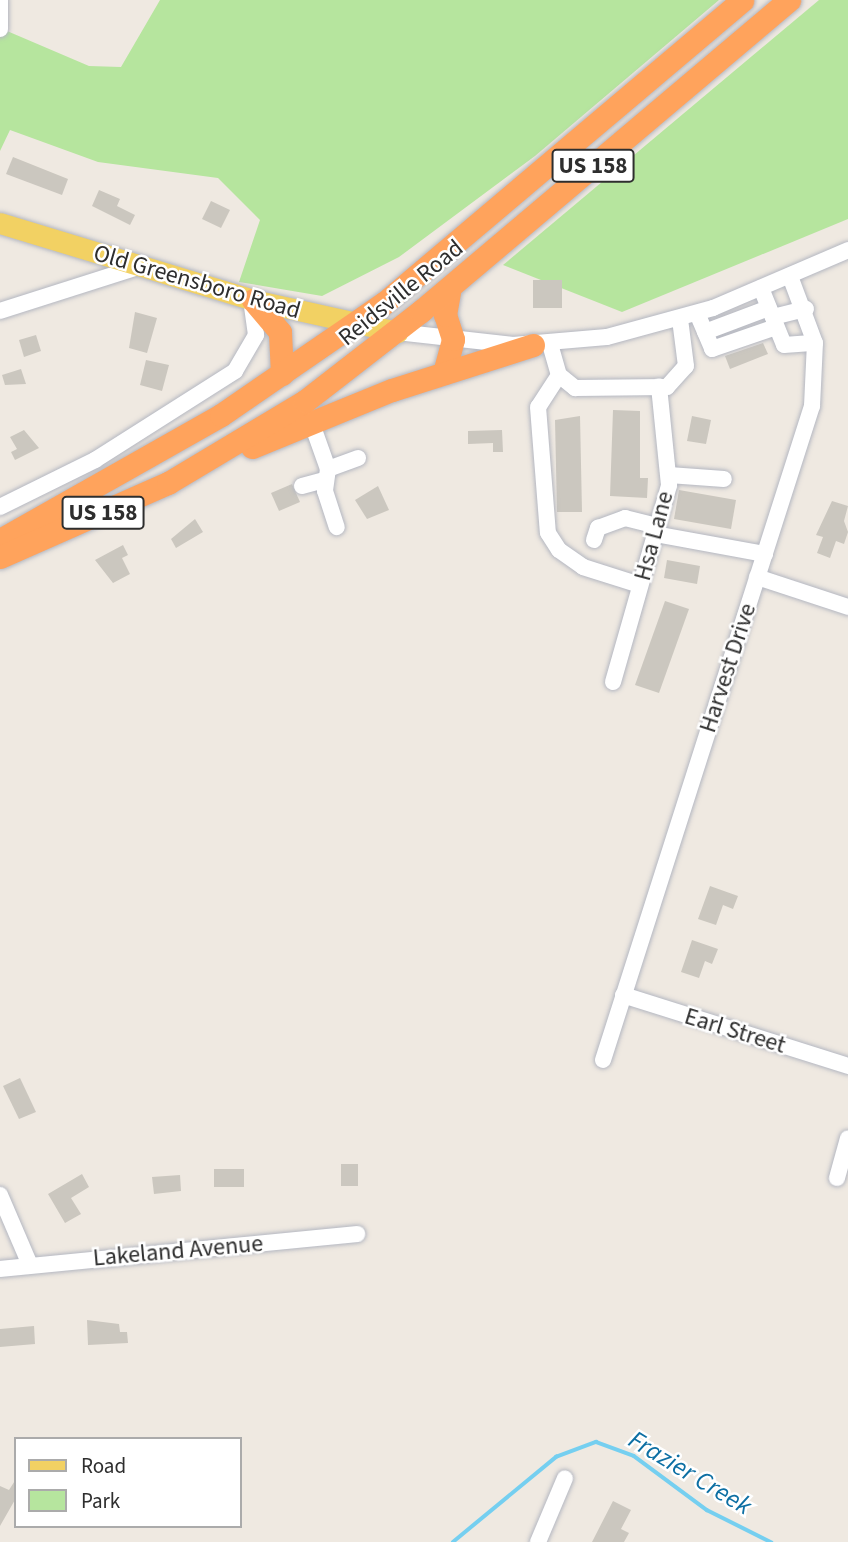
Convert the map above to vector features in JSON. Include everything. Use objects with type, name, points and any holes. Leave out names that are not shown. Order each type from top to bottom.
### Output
[{"type":"highway","name":"Reidsville Road","points":[[0,540],[166,449],[353,325],[742,0]]},
{"type":"highway","name":"Reidsville Road","points":[[0,557],[203,464],[305,401],[397,332],[789,0]]},
{"type":"highway","points":[[444,373],[453,339],[445,315],[450,287]]},
{"type":"highway","points":[[252,300],[280,332],[282,374]]},
{"type":"highway","points":[[203,464],[444,373],[542,345]]},
{"type":"main road","name":"Old Greensboro Road","points":[[0,223],[252,300],[353,325],[397,332]]},
{"type":"street","points":[[0,0],[0,29]]},
{"type":"street","points":[[397,332],[542,345],[680,319],[848,250]]},
{"type":"street","points":[[0,311],[141,266]]},
{"type":"street","name":"Harvest Drive","points":[[603,1060],[812,406],[815,343],[806,309],[790,275]]},
{"type":"street","points":[[761,288],[784,345],[815,343]]},
{"type":"street","points":[[0,507],[94,460],[235,371],[256,335],[252,300]]},
{"type":"street","points":[[705,332],[806,309]]},
{"type":"street","points":[[696,313],[715,356],[773,317]]},
{"type":"street","points":[[542,345],[559,375],[575,387],[667,387],[685,366],[680,319]]},
{"type":"street","points":[[559,375],[538,407],[548,533],[559,550],[583,567],[640,585]]},
{"type":"street","name":"Hsa Lane","points":[[612,682],[669,475],[659,387]]},
{"type":"street","points":[[312,424],[337,527]]},
{"type":"street","points":[[302,486],[358,458]]},
{"type":"street","points":[[669,475],[724,479]]},
{"type":"street","points":[[594,540],[598,528],[625,519],[656,530],[765,554]]},
{"type":"street","points":[[757,577],[848,607]]},
{"type":"street","name":"Earl Street","points":[[623,995],[848,1066]]},
{"type":"street","points":[[837,1178],[848,1138]]},
{"type":"street","points":[[0,1195],[30,1265]]},
{"type":"street","name":"Lakeland Avenue","points":[[0,1269],[357,1234]]},
{"type":"street","points":[[538,1542],[565,1478]]},
{"type":"green space","points":[[160,0],[719,0],[535,156],[399,257],[322,296],[239,282],[260,220],[218,178],[98,162],[10,130],[0,151],[0,28],[89,66],[121,67]]},
{"type":"green space","points":[[819,0],[848,0],[848,219],[622,312],[503,265]]},
{"type":"building","points":[[13,157],[68,179],[62,195],[6,174]]},
{"type":"building","points":[[99,190],[120,199],[117,206],[135,215],[130,225],[92,206]]},
{"type":"building","points":[[211,201],[230,210],[221,228],[202,219]]},
{"type":"building","points":[[533,280],[562,280],[562,308],[533,308]]},
{"type":"building","points":[[135,312],[157,318],[147,353],[129,348]]},
{"type":"building","points":[[36,335],[41,351],[24,357],[19,340]]},
{"type":"building","points":[[763,343],[768,354],[730,369],[725,356]]},
{"type":"building","points":[[146,360],[169,365],[162,391],[140,385]]},
{"type":"building","points":[[21,369],[26,384],[5,385],[2,375]]},
{"type":"building","points":[[613,410],[640,411],[640,478],[648,478],[647,498],[610,496]]},
{"type":"building","points":[[580,416],[582,512],[557,512],[555,420]]},
{"type":"building","points":[[692,416],[711,420],[706,444],[687,441]]},
{"type":"building","points":[[24,430],[39,448],[15,460],[11,452],[17,449],[10,437]]},
{"type":"building","points":[[502,430],[503,452],[493,452],[493,443],[468,444],[468,431]]},
{"type":"building","points":[[292,484],[300,502],[279,511],[271,493]]},
{"type":"building","points":[[378,486],[389,510],[367,519],[355,500]]},
{"type":"building","points":[[679,490],[736,500],[731,529],[674,519]]},
{"type":"building","points":[[832,501],[848,506],[844,521],[848,532],[844,544],[836,541],[830,558],[817,553],[823,537],[816,535]]},
{"type":"building","points":[[195,519],[203,532],[176,548],[171,539]]},
{"type":"building","points":[[123,545],[128,555],[122,558],[130,574],[113,583],[95,560]]},
{"type":"building","points":[[667,560],[700,566],[697,584],[664,578]]},
{"type":"building","points":[[665,601],[689,609],[659,693],[635,685]]},
{"type":"building","points":[[710,886],[738,896],[733,909],[723,905],[716,925],[698,919]]},
{"type":"building","points":[[692,940],[718,949],[712,964],[705,961],[699,978],[681,972]]},
{"type":"building","points":[[20,1078],[36,1112],[19,1119],[3,1086]]},
{"type":"building","points":[[341,1164],[358,1164],[358,1186],[341,1186]]},
{"type":"building","points":[[214,1169],[244,1169],[244,1187],[214,1187]]},
{"type":"building","points":[[82,1174],[89,1187],[71,1198],[81,1214],[65,1223],[48,1194]]},
{"type":"building","points":[[180,1175],[181,1191],[154,1194],[152,1177]]},
{"type":"building","points":[[87,1320],[119,1324],[120,1332],[127,1332],[128,1343],[88,1345]]},
{"type":"building","points":[[34,1326],[35,1344],[0,1347],[0,1329]]},
{"type":"building","points":[[14,1482],[14,1502],[0,1526],[0,1486],[9,1490]]},
{"type":"building","points":[[613,1501],[631,1510],[621,1529],[629,1533],[624,1542],[592,1542]]},
{"type":"waterway","name":"Frazier Creek","points":[[453,1542],[556,1457],[596,1442],[634,1456],[707,1510],[771,1542]]}]
